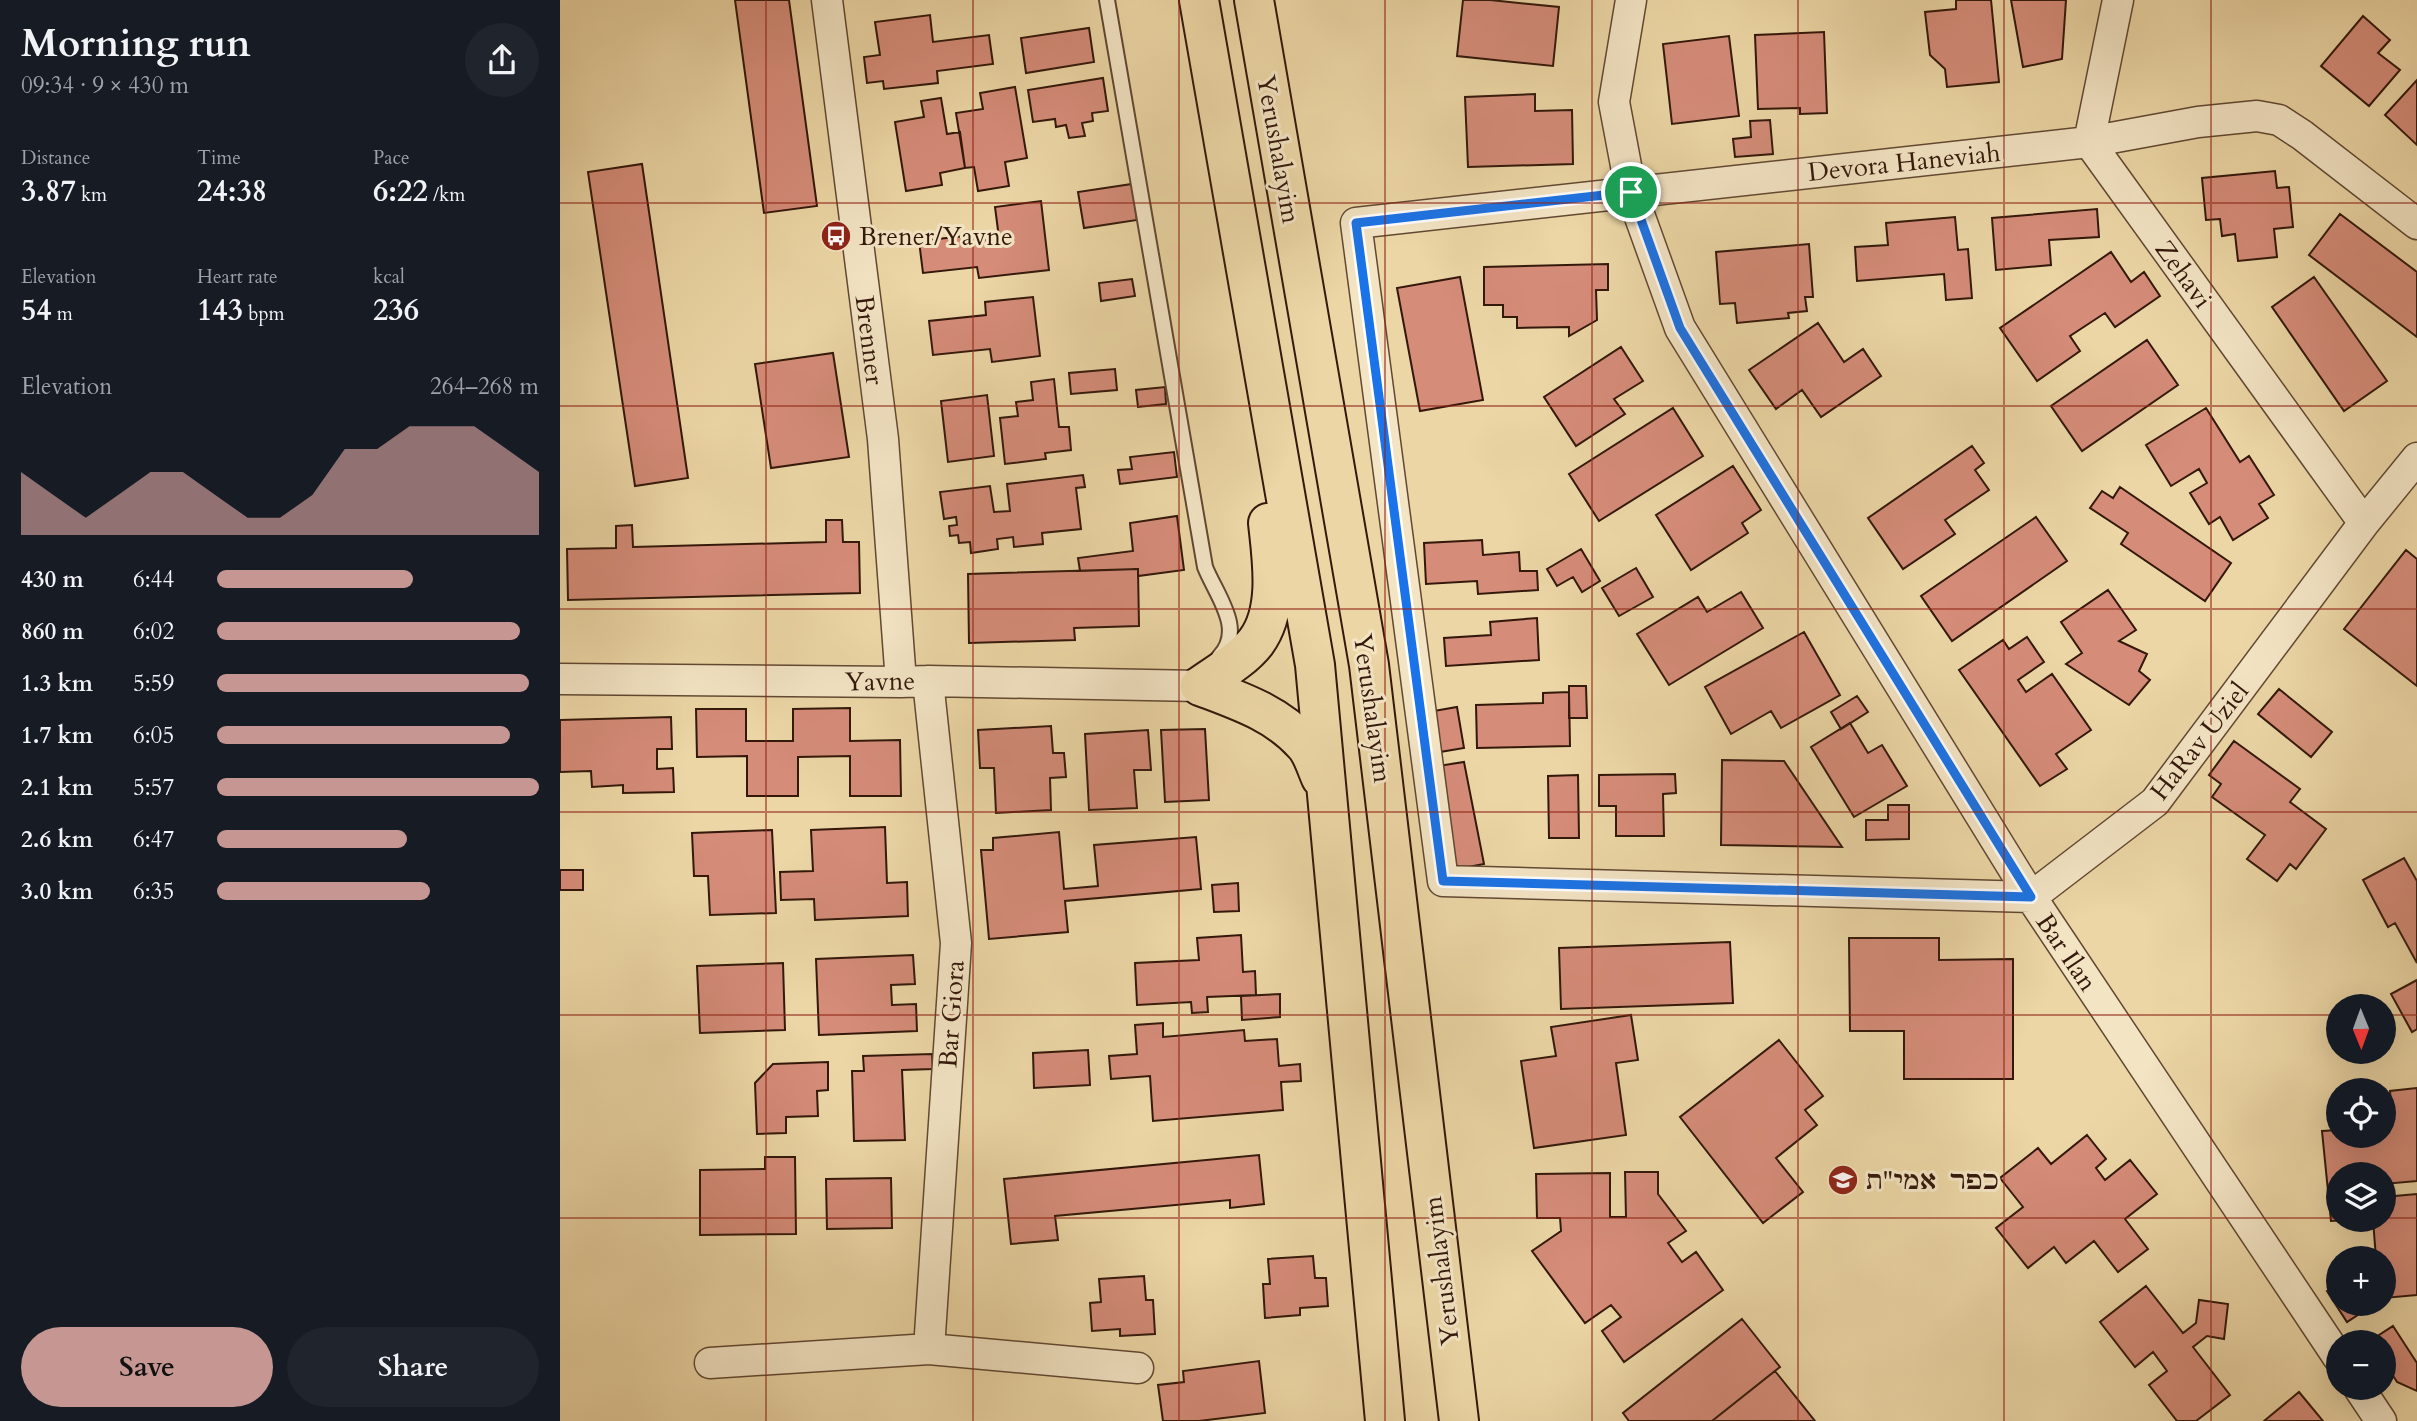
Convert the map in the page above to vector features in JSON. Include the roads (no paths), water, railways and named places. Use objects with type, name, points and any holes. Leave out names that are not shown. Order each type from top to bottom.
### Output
[{"type":"highway","name":"Yerushalayim","points":[[1199,0],[1315,665],[1385,1421]]},
{"type":"highway","name":"Yerushalayim","points":[[1254,0],[1369,665],[1459,1421]]},
{"type":"highway","points":[[1195,686],[1238,658],[1257,641],[1271,608],[1273,569],[1217,102]]},
{"type":"highway","points":[[1195,686],[1239,701],[1278,719],[1306,745],[1327,791]]},
{"type":"street","name":"Brenner","points":[[827,0],[915,681]]},
{"type":"street","name":"Bar Ilan","points":[[1631,0],[1614,102],[1631,192],[1680,328],[2031,897],[2326,1339]]},
{"type":"street","points":[[2089,142],[2118,0]]},
{"type":"street","name":"Devora Haneviah","points":[[2031,897],[1443,881],[1356,223],[2089,142],[2198,122],[2257,116],[2279,120],[2302,135],[2417,224]]},
{"type":"street","name":"Zehavi","points":[[2089,142],[2364,523]]},
{"type":"street","name":"HaRav Uziel","points":[[2031,897],[2155,802],[2364,523],[2417,458]]},
{"type":"street","name":"Yavne","points":[[560,679],[1195,686]]},
{"type":"street","name":"Bar Giora","points":[[915,681],[956,943],[929,1349]]},
{"type":"street","points":[[710,1363],[929,1349],[1138,1368]]},
{"type":"street","points":[[2367,1400],[2381,1421]]},
{"type":"lane","points":[[1107,0],[1205,567],[1227,609],[1230,635],[1225,652],[1195,686]]},
{"type":"place","name":"Brener/Yavne","points":[[836,236]]},
{"type":"place","name":"כפר אמי\"ת","points":[[1843,1180]]}]
